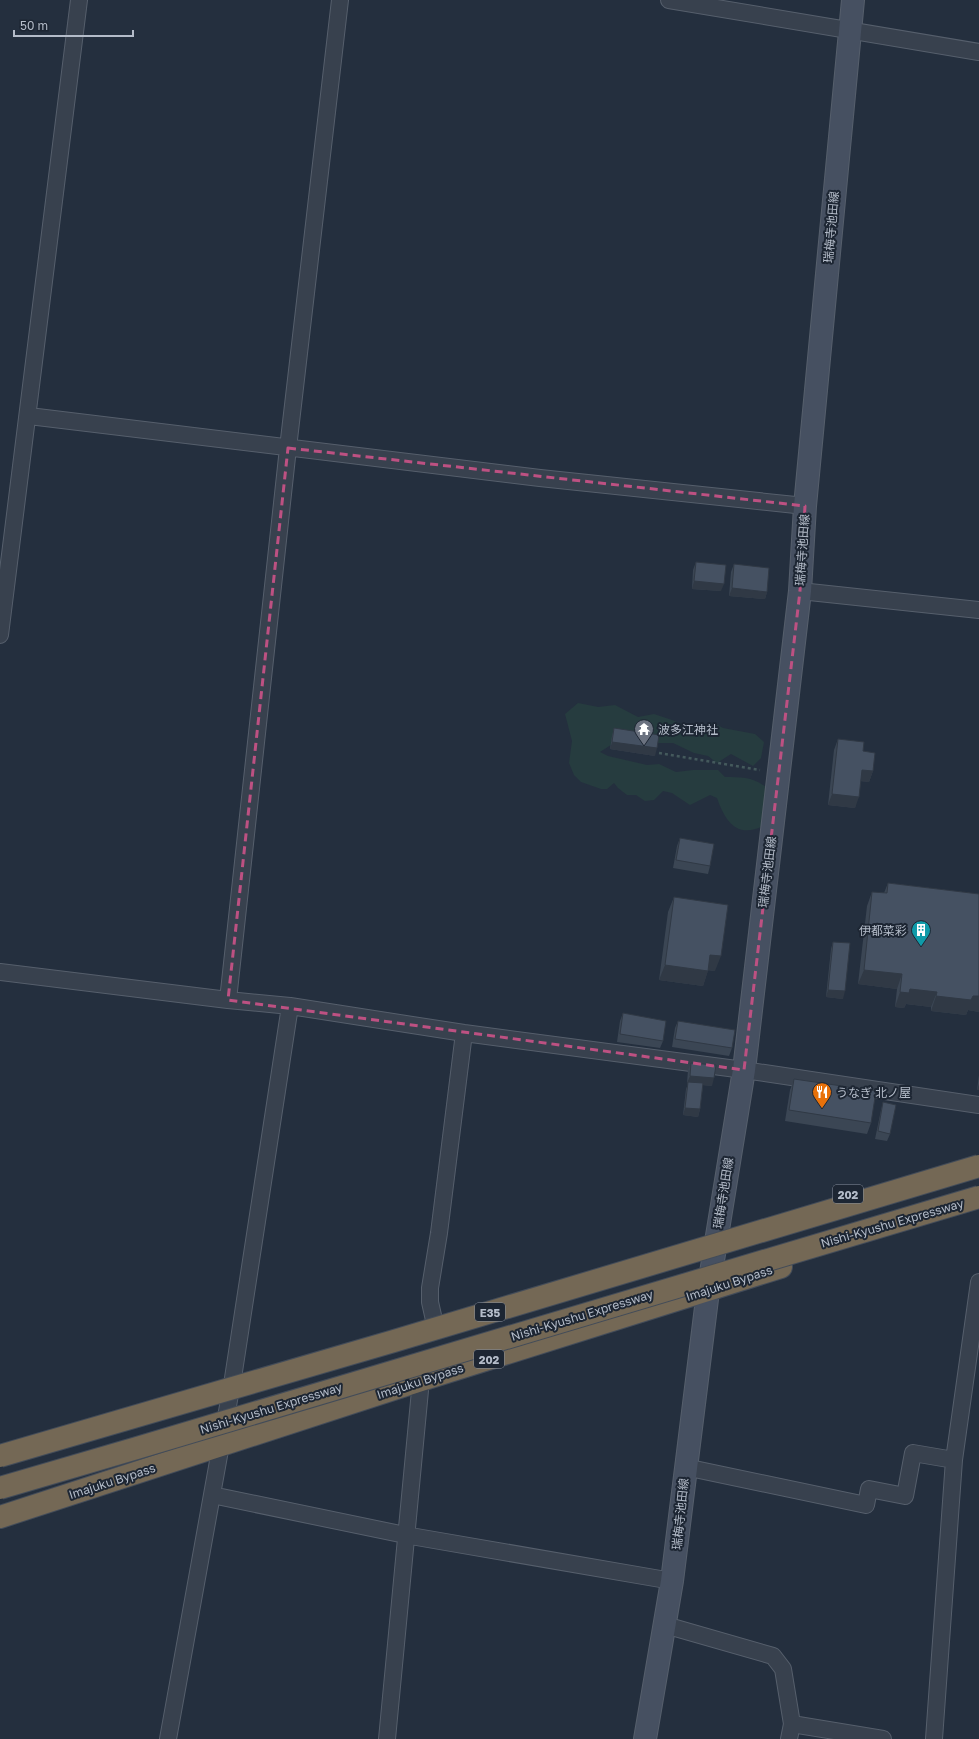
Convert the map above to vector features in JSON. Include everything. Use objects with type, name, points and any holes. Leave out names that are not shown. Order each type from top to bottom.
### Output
[{"type":"highway","name":"202","points":[[0,1446],[434,1320],[717,1233],[979,1155]]},
{"type":"highway","name":"E35","points":[[0,1456],[394,1341],[979,1166]]},
{"type":"highway","name":"Nishi-Kyushu Expressway","points":[[0,1488],[979,1197]]},
{"type":"highway","name":"Imajuku Bypass","points":[[0,1517],[421,1380],[708,1291],[861,1240],[979,1207]]},
{"type":"main road","name":"瑞梅寺池田線","points":[[645,1739],[672,1581],[708,1291],[744,1070],[800,590],[805,506],[853,0]]},
{"type":"street","points":[[0,635],[29,416],[79,0]]},
{"type":"street","points":[[228,1000],[288,448],[340,0]]},
{"type":"street","points":[[669,0],[979,52]]},
{"type":"street","points":[[29,416],[540,478],[805,506]]},
{"type":"street","points":[[800,590],[979,610]]},
{"type":"street","points":[[0,972],[228,1000],[290,1006],[464,1033],[744,1070],[979,1105]]},
{"type":"street","points":[[168,1739],[222,1445],[290,1006]]},
{"type":"street","points":[[434,1320],[430,1302],[430,1288],[439,1233],[464,1033]]},
{"type":"street","points":[[934,1739],[954,1460],[979,1282]]},
{"type":"street","points":[[387,1739],[405,1535],[421,1380]]},
{"type":"street","points":[[685,1467],[866,1505],[869,1489],[905,1496],[913,1453],[954,1460]]},
{"type":"street","points":[[212,1496],[405,1535],[672,1581]]},
{"type":"street","points":[[665,1625],[773,1656],[783,1669],[791,1732],[883,1739]]},
{"type":"path","points":[[659,753],[765,771]]},
{"type":"highlighted area","points":[[288,448],[805,506],[800,591],[744,1070],[228,1000]]},
{"type":"green space","points":[[578,703],[598,707],[615,705],[638,717],[654,714],[694,729],[714,723],[723,728],[755,734],[764,742],[761,758],[753,766],[731,754],[717,763],[708,756],[694,753],[673,743],[614,743],[600,752],[608,756],[647,765],[659,764],[676,772],[718,770],[725,777],[742,778],[762,784],[767,788],[763,826],[746,830],[733,826],[724,814],[717,798],[710,795],[690,805],[672,793],[663,791],[654,800],[645,801],[636,795],[627,795],[614,783],[607,789],[601,789],[581,782],[574,775],[569,763],[572,741],[565,714]]},
{"type":"building","points":[[696,562],[726,565],[724,584],[694,581]]},
{"type":"building","points":[[734,564],[769,568],[767,592],[732,588]]},
{"type":"building","points":[[614,728],[659,735],[657,748],[612,742]]},
{"type":"building","points":[[838,739],[864,742],[863,751],[875,753],[873,771],[862,770],[859,797],[832,794]]},
{"type":"building","points":[[680,838],[714,844],[710,866],[676,860]]},
{"type":"building","name":"伊都菜彩","points":[[888,883],[979,894],[979,996],[973,996],[971,1000],[936,996],[937,992],[910,989],[909,993],[900,992],[902,974],[864,970],[872,892],[887,893]]},
{"type":"building","points":[[674,897],[728,905],[721,956],[710,955],[708,971],[665,965]]},
{"type":"building","points":[[833,942],[850,943],[845,991],[828,990]]},
{"type":"building","points":[[623,1013],[666,1021],[663,1041],[620,1034]]},
{"type":"building","points":[[678,1021],[735,1030],[732,1048],[675,1039]]},
{"type":"building","points":[[691,1063],[716,1065],[714,1078],[690,1076]]},
{"type":"building","points":[[794,1079],[876,1091],[871,1123],[789,1110]]},
{"type":"building","points":[[688,1082],[703,1083],[700,1109],[685,1108]]},
{"type":"building","points":[[883,1102],[896,1105],[890,1134],[878,1131]]},
{"type":"place","name":"波多江神社","points":[[644,746]]},
{"type":"place","name":"伊都菜彩","points":[[921,947]]},
{"type":"place","name":"うなぎ 北ノ屋","points":[[822,1109]]}]
